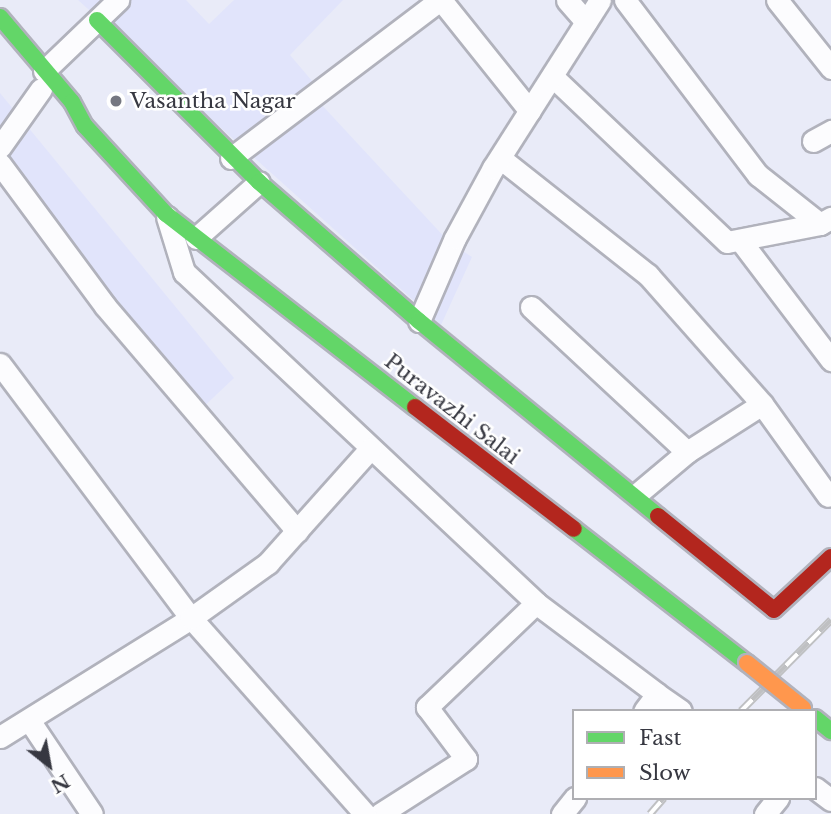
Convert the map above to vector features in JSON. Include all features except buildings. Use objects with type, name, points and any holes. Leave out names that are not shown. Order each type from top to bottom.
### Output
[{"type":"main road","name":"Puravazhi Salai","points":[[0,17],[43,80]]},
{"type":"main road","points":[[97,20],[230,158],[258,183],[419,321],[637,494],[774,610],[831,557]]},
{"type":"main road","name":"Puravazhi Salai","points":[[0,43],[72,102],[85,126],[166,214],[804,709]]},
{"type":"main road","name":"Puravazhi Salai","points":[[817,719],[831,731]]},
{"type":"street","points":[[0,147],[43,80],[118,0]]},
{"type":"street","points":[[230,158],[440,0],[530,111]]},
{"type":"street","points":[[567,0],[586,22]]},
{"type":"street","points":[[419,321],[455,238],[500,158],[600,0]]},
{"type":"street","points":[[625,0],[758,175],[825,221]]},
{"type":"street","points":[[777,0],[831,68]]},
{"type":"street","points":[[552,76],[727,242],[825,221]]},
{"type":"street","points":[[500,158],[648,275],[762,404],[828,496]]},
{"type":"street","points":[[0,164],[105,306],[296,531]]},
{"type":"street","points":[[196,238],[258,183]]},
{"type":"street","points":[[166,214],[184,272],[536,603],[650,703],[673,709]]},
{"type":"street","points":[[740,240],[831,360]]},
{"type":"street","points":[[531,307],[687,452]]},
{"type":"street","points":[[0,364],[191,618],[365,814]]},
{"type":"street","points":[[637,494],[687,452],[762,404]]},
{"type":"street","points":[[0,737],[191,618],[268,563],[370,449]]},
{"type":"street","points":[[380,814],[466,760],[427,707],[536,603]]},
{"type":"street","points":[[29,720],[92,814]]},
{"type":"street","points":[[562,814],[573,800]]},
{"type":"street","points":[[765,814],[776,800]]},
{"type":"shaded area","points":[[78,0],[186,0],[209,24],[234,0],[343,0],[290,55],[318,88],[320,103],[449,242],[472,257],[441,325]]},
{"type":"shaded area","points":[[0,93],[234,378],[197,413],[0,166]]},
{"type":"railway","points":[[743,709],[831,620]]},
{"type":"railway","points":[[650,814],[662,800]]},
{"type":"traffic: fast","points":[[0,17],[72,102],[85,126],[166,214],[415,407]]},
{"type":"traffic: fast","points":[[97,20],[259,182],[419,321],[658,516]]},
{"type":"traffic: fast","points":[[574,529],[747,663]]},
{"type":"traffic: fast","points":[[817,720],[831,731]]},
{"type":"traffic: jam","points":[[415,407],[574,529]]},
{"type":"traffic: jam","points":[[658,516],[774,610],[831,557]]},
{"type":"traffic: slow","points":[[747,663],[803,708]]},
{"type":"place","name":"Vasantha Nagar","points":[[116,101]]}]
